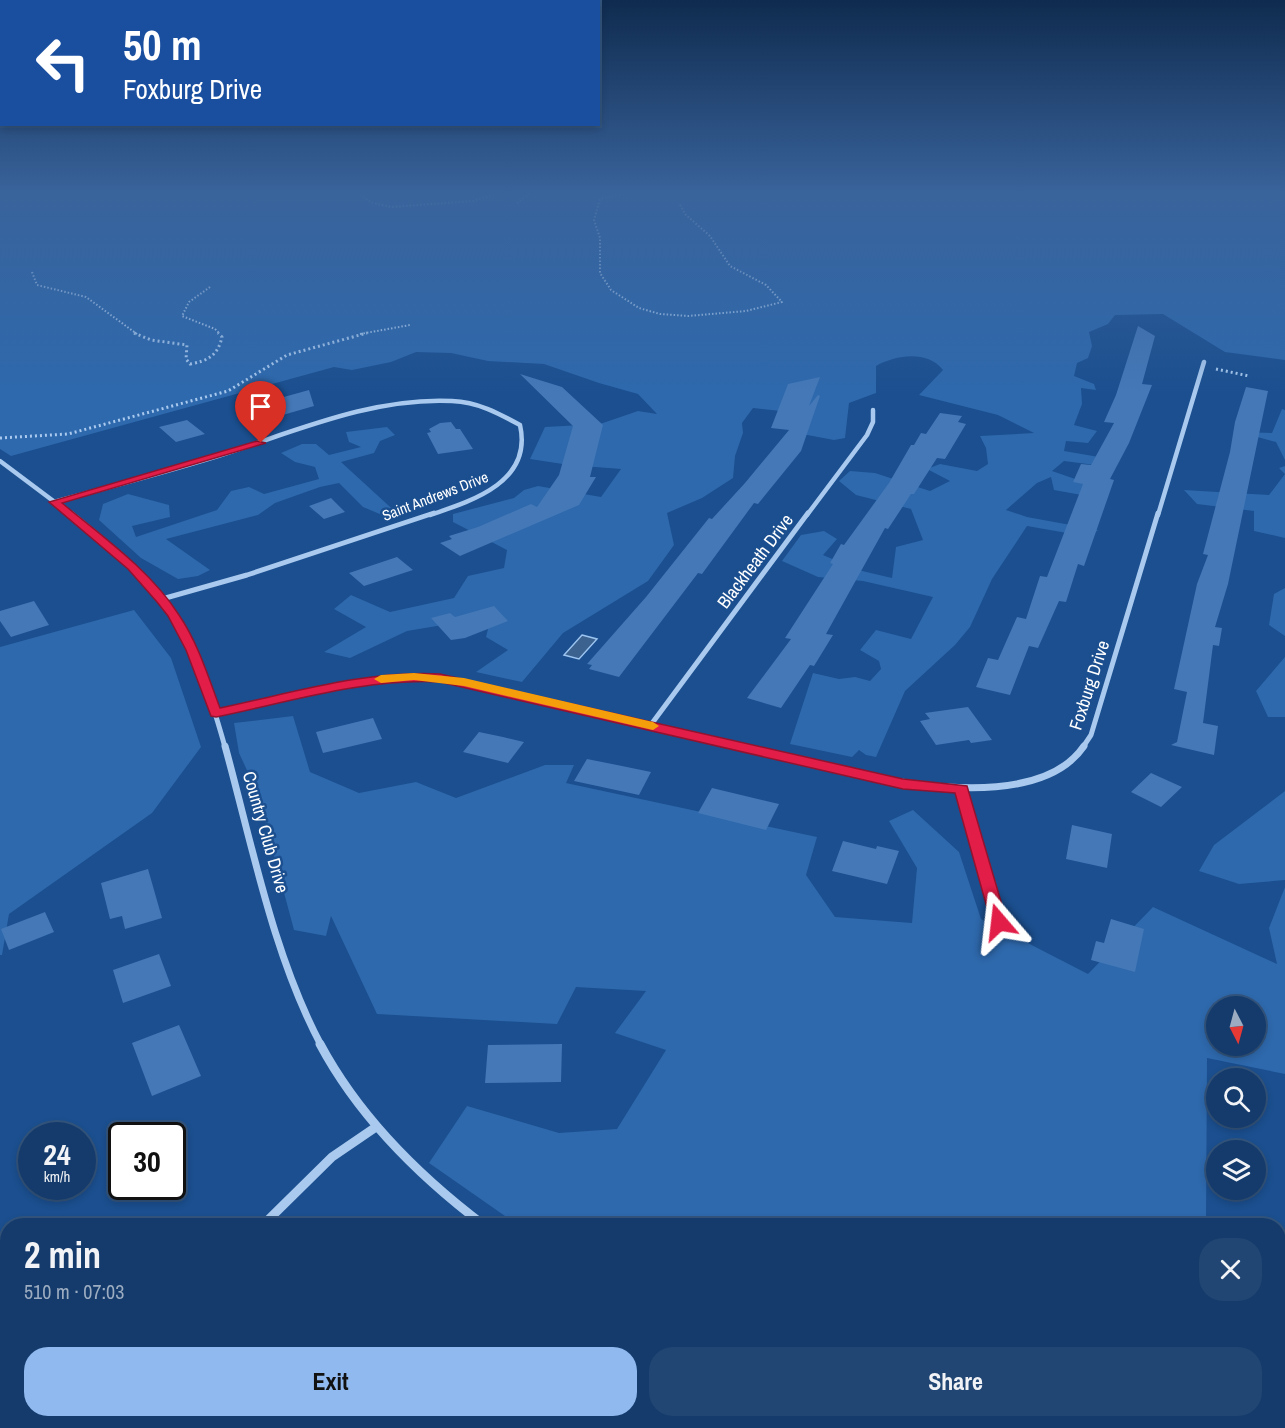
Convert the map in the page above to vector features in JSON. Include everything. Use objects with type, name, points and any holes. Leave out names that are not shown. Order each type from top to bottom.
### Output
[{"type":"street","name":"Foxburg Drive","points":[[216,713],[330,688],[414,676],[464,682],[903,784],[962,789],[987,788],[1011,784],[1053,770],[1078,754],[1091,735],[1204,364]]},
{"type":"street","name":"Saint Andrews Drive","points":[[54,502],[219,456],[350,415],[398,404],[426,401],[465,403],[501,412],[520,425],[523,446],[515,463],[498,485],[485,492],[402,524],[244,577],[162,599]]},
{"type":"street","name":"Blackheath Drive","points":[[650,726],[867,435],[873,422],[873,410]]},
{"type":"street","name":"Country Club Drive","points":[[0,461],[54,502],[132,567],[162,599],[174,616],[192,650],[216,713],[272,914],[303,1007],[333,1069],[376,1127],[411,1166],[475,1218]]},
{"type":"street","points":[[962,789],[1002,930]]},
{"type":"street","points":[[270,1218],[332,1157],[376,1127]]},
{"type":"path","points":[[600,260],[600,273],[611,290],[639,308],[660,314],[688,316],[723,314],[755,310],[782,302],[766,283],[733,268],[724,260]]},
{"type":"path","points":[[32,272],[37,285],[86,297],[136,334],[151,340],[187,345],[186,359],[190,364],[204,362],[217,355],[221,347],[222,337],[215,329],[182,316],[183,308],[210,287]]},
{"type":"path","points":[[0,438],[68,434],[218,393],[244,385],[269,365],[288,355],[378,330],[410,325]]},
{"type":"path","points":[[1204,364],[1242,376],[1249,376]]},
{"type":"shaded area","points":[[0,260],[1285,260],[1285,360],[1225,352],[1163,314],[1115,315],[1108,324],[1089,332],[1092,346],[1088,358],[1077,363],[1074,376],[1094,384],[1096,390],[1081,388],[1082,404],[1074,425],[1097,431],[1088,443],[1066,441],[1064,451],[1099,457],[1095,465],[1064,461],[1052,471],[1081,481],[1102,492],[1087,496],[1054,490],[1051,477],[1037,483],[1006,510],[1027,517],[1098,530],[1090,537],[1027,526],[992,579],[970,627],[955,645],[905,691],[876,757],[866,755],[859,750],[852,757],[790,744],[813,673],[839,679],[855,677],[870,681],[881,669],[879,661],[860,650],[876,630],[911,639],[933,597],[863,581],[818,577],[782,561],[801,535],[824,531],[837,539],[823,555],[858,570],[892,578],[896,547],[923,540],[911,509],[856,495],[839,481],[850,471],[875,473],[930,491],[950,481],[927,469],[940,464],[977,471],[988,464],[986,448],[980,436],[1034,433],[998,415],[919,395],[943,370],[929,359],[902,357],[876,366],[876,393],[849,403],[845,438],[834,440],[802,434],[799,413],[753,408],[742,423],[743,433],[735,456],[733,478],[702,498],[667,513],[674,545],[648,581],[563,633],[522,682],[476,672],[508,650],[486,637],[491,617],[407,631],[350,658],[324,652],[366,627],[334,609],[351,595],[390,612],[454,598],[468,576],[504,568],[507,550],[453,522],[453,514],[514,498],[524,490],[538,486],[601,497],[621,469],[530,459],[545,427],[600,424],[638,411],[657,414],[638,394],[544,364],[488,361],[451,353],[416,352],[391,362],[352,370],[334,367],[11,456],[0,449]]},
{"type":"shaded area","points":[[1282,409],[1285,410],[1285,460],[1276,442],[1239,432],[1272,433]]},
{"type":"shaded area","points":[[387,427],[395,435],[380,441],[374,453],[341,462],[400,516],[394,520],[363,507],[339,483],[320,487],[275,503],[258,515],[166,539],[210,570],[198,576],[178,579],[141,558],[99,520],[103,504],[128,494],[169,505],[170,517],[132,526],[136,537],[217,510],[231,491],[249,487],[264,494],[319,479],[315,467],[295,462],[281,453],[302,444],[316,444],[329,455],[361,447],[349,442],[346,432]]},
{"type":"shaded area","points":[[1285,466],[1285,474],[1279,468]]},
{"type":"shaded area","points":[[1285,474],[1285,538],[1254,531],[1254,511],[1197,504],[1184,490],[1269,495]]},
{"type":"shaded area","points":[[1285,588],[1285,636],[1269,625],[1274,594]]},
{"type":"shaded area","points":[[134,610],[171,658],[201,747],[152,813],[9,914],[2,955],[0,955],[0,647]]},
{"type":"shaded area","points":[[582,635],[597,639],[579,659],[564,655]]},
{"type":"shaded area","points":[[1285,657],[1285,717],[1268,717],[1256,691]]},
{"type":"shaded area","points":[[293,716],[310,772],[359,793],[416,782],[456,798],[545,765],[574,765],[566,783],[817,837],[806,875],[835,917],[912,923],[917,868],[889,821],[913,810],[959,852],[981,919],[1088,974],[1153,907],[1277,964],[1269,928],[1285,887],[1285,1074],[1266,1070],[1266,1068],[1207,1058],[1206,1218],[508,1218],[429,1163],[467,1106],[559,1133],[617,1129],[666,1050],[615,1033],[646,991],[576,987],[557,1024],[377,1014],[331,916],[326,936],[294,930],[257,792],[239,753],[234,723]]},
{"type":"shaded area","points":[[1285,791],[1285,880],[1239,884],[1199,871],[1214,845]]},
{"type":"building","points":[[1138,326],[1155,336],[1142,384],[1152,385],[1129,443],[1110,479],[1114,480],[1084,566],[1078,564],[1066,602],[1059,601],[1038,648],[1029,646],[1010,695],[976,687],[988,658],[998,660],[1017,617],[1026,619],[1040,576],[1047,577],[1083,484],[1073,482],[1081,464],[1091,465],[1114,423],[1104,422],[1116,395]]},
{"type":"building","points":[[520,374],[562,387],[603,425],[590,477],[596,477],[579,505],[460,556],[440,543],[452,539],[449,536],[478,527],[531,504],[537,507],[559,475],[573,426]]},
{"type":"building","points":[[820,377],[809,406],[818,395],[820,396],[801,451],[758,504],[754,503],[702,574],[698,573],[619,677],[589,669],[592,665],[587,664],[646,597],[709,518],[712,519],[745,483],[789,430],[771,428],[788,384]]},
{"type":"building","points":[[1246,387],[1268,391],[1228,584],[1215,627],[1222,628],[1219,646],[1213,645],[1203,723],[1218,726],[1214,755],[1171,745],[1177,742],[1187,692],[1174,689],[1197,584],[1208,555],[1203,554],[1230,452],[1235,422]]},
{"type":"building","points":[[309,390],[314,406],[255,423],[237,410]]},
{"type":"building","points":[[940,413],[962,416],[958,422],[966,424],[945,459],[937,458],[888,529],[885,528],[826,634],[833,635],[814,666],[810,665],[781,708],[747,698],[791,639],[785,638],[833,564],[830,563],[841,544],[844,545],[889,483],[911,445],[914,445],[921,433],[926,434]]},
{"type":"building","points":[[187,420],[205,434],[176,442],[159,427]]},
{"type":"building","points":[[451,422],[456,429],[460,429],[473,449],[438,454],[427,433],[431,432],[429,429],[440,423]]},
{"type":"building","points":[[331,498],[345,512],[324,519],[309,506]]},
{"type":"building","points":[[397,557],[413,570],[364,586],[349,573]]},
{"type":"building","points":[[34,601],[49,625],[11,637],[0,621],[0,611]]},
{"type":"building","points":[[494,606],[508,621],[465,638],[451,640],[431,618],[450,613],[455,617]]},
{"type":"building","points":[[968,707],[992,740],[971,743],[969,740],[936,745],[920,721],[930,719],[925,713]]},
{"type":"building","points":[[373,718],[382,739],[323,753],[316,732]]},
{"type":"building","points":[[479,732],[524,742],[508,763],[463,752]]},
{"type":"building","points":[[587,759],[651,772],[639,795],[574,781]]},
{"type":"building","points":[[1151,773],[1182,787],[1161,807],[1131,792]]},
{"type":"building","points":[[712,788],[779,804],[766,830],[698,813]]},
{"type":"building","points":[[1072,825],[1112,834],[1107,868],[1066,859]]},
{"type":"building","points":[[843,841],[876,849],[877,846],[899,851],[887,884],[832,871]]},
{"type":"building","points":[[148,869],[162,918],[125,929],[122,916],[110,919],[101,883]]},
{"type":"building","points":[[45,912],[54,932],[9,950],[1,929]]},
{"type":"building","points":[[1111,919],[1144,929],[1135,972],[1091,960],[1096,941],[1104,943]]},
{"type":"building","points":[[159,954],[171,986],[123,1003],[113,970]]},
{"type":"building","points":[[179,1025],[201,1076],[152,1096],[132,1043]]},
{"type":"building","points":[[562,1044],[561,1082],[485,1083],[488,1045]]},
{"type":"slow traffic","points":[[381,679],[414,676],[464,682],[653,726]]},
{"type":"route","points":[[261,443],[54,502],[132,567],[162,599],[192,650],[216,713],[361,682],[414,676],[440,678],[903,784],[962,789],[999,922]]}]
